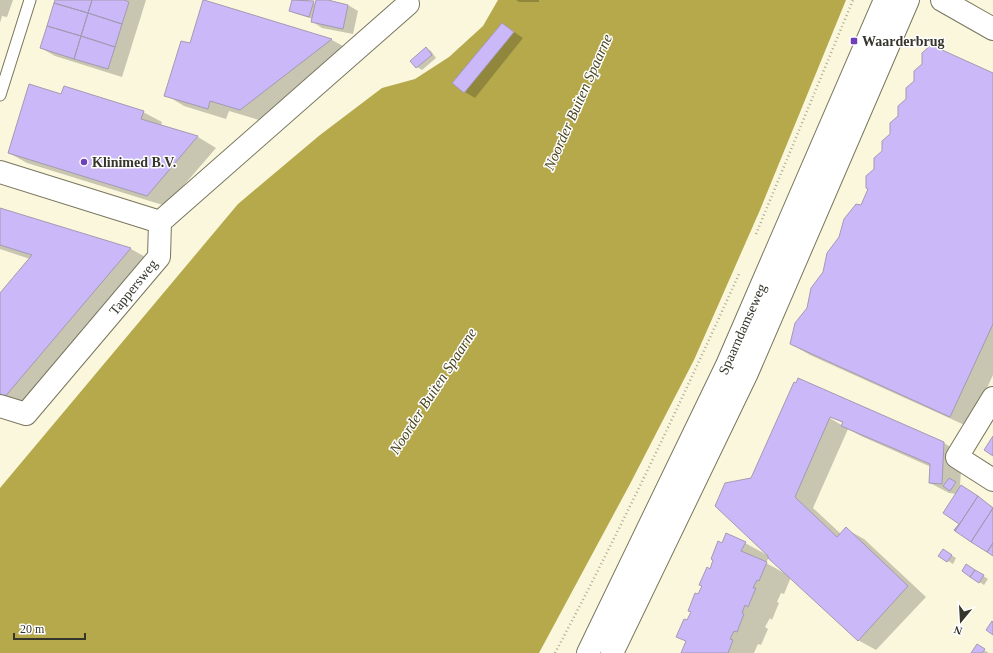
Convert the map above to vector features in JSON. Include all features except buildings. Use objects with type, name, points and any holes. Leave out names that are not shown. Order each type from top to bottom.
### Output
[{"type":"main road","name":"Spaarndamseweg","points":[[588,653],[727,365],[885,0]]},
{"type":"main road","name":"Spaarndamseweg","points":[[612,653],[747,374],[908,0]]},
{"type":"main road","points":[[942,0],[993,29]]},
{"type":"main road","points":[[0,172],[160,222],[399,2]]},
{"type":"main road","name":"Tappersweg","points":[[0,406],[26,414],[159,257],[160,222]]},
{"type":"main road","points":[[993,398],[957,457],[993,480]]},
{"type":"lane","points":[[0,95],[30,0]]},
{"type":"path","points":[[755,237],[853,0]]},
{"type":"path","points":[[555,653],[601,566],[698,365],[740,273]]},
{"type":"water","name":"Noorder Buiten Spaarne","points":[[498,0],[846,0],[760,210],[694,360],[630,484],[539,653],[0,653],[0,488],[238,204],[320,135],[382,88],[415,79],[449,57],[483,26]]},
{"type":"place","name":"Waarderbrug","points":[[854,41]]},
{"type":"place","name":"Klinimed B.V.","points":[[84,162]]}]
